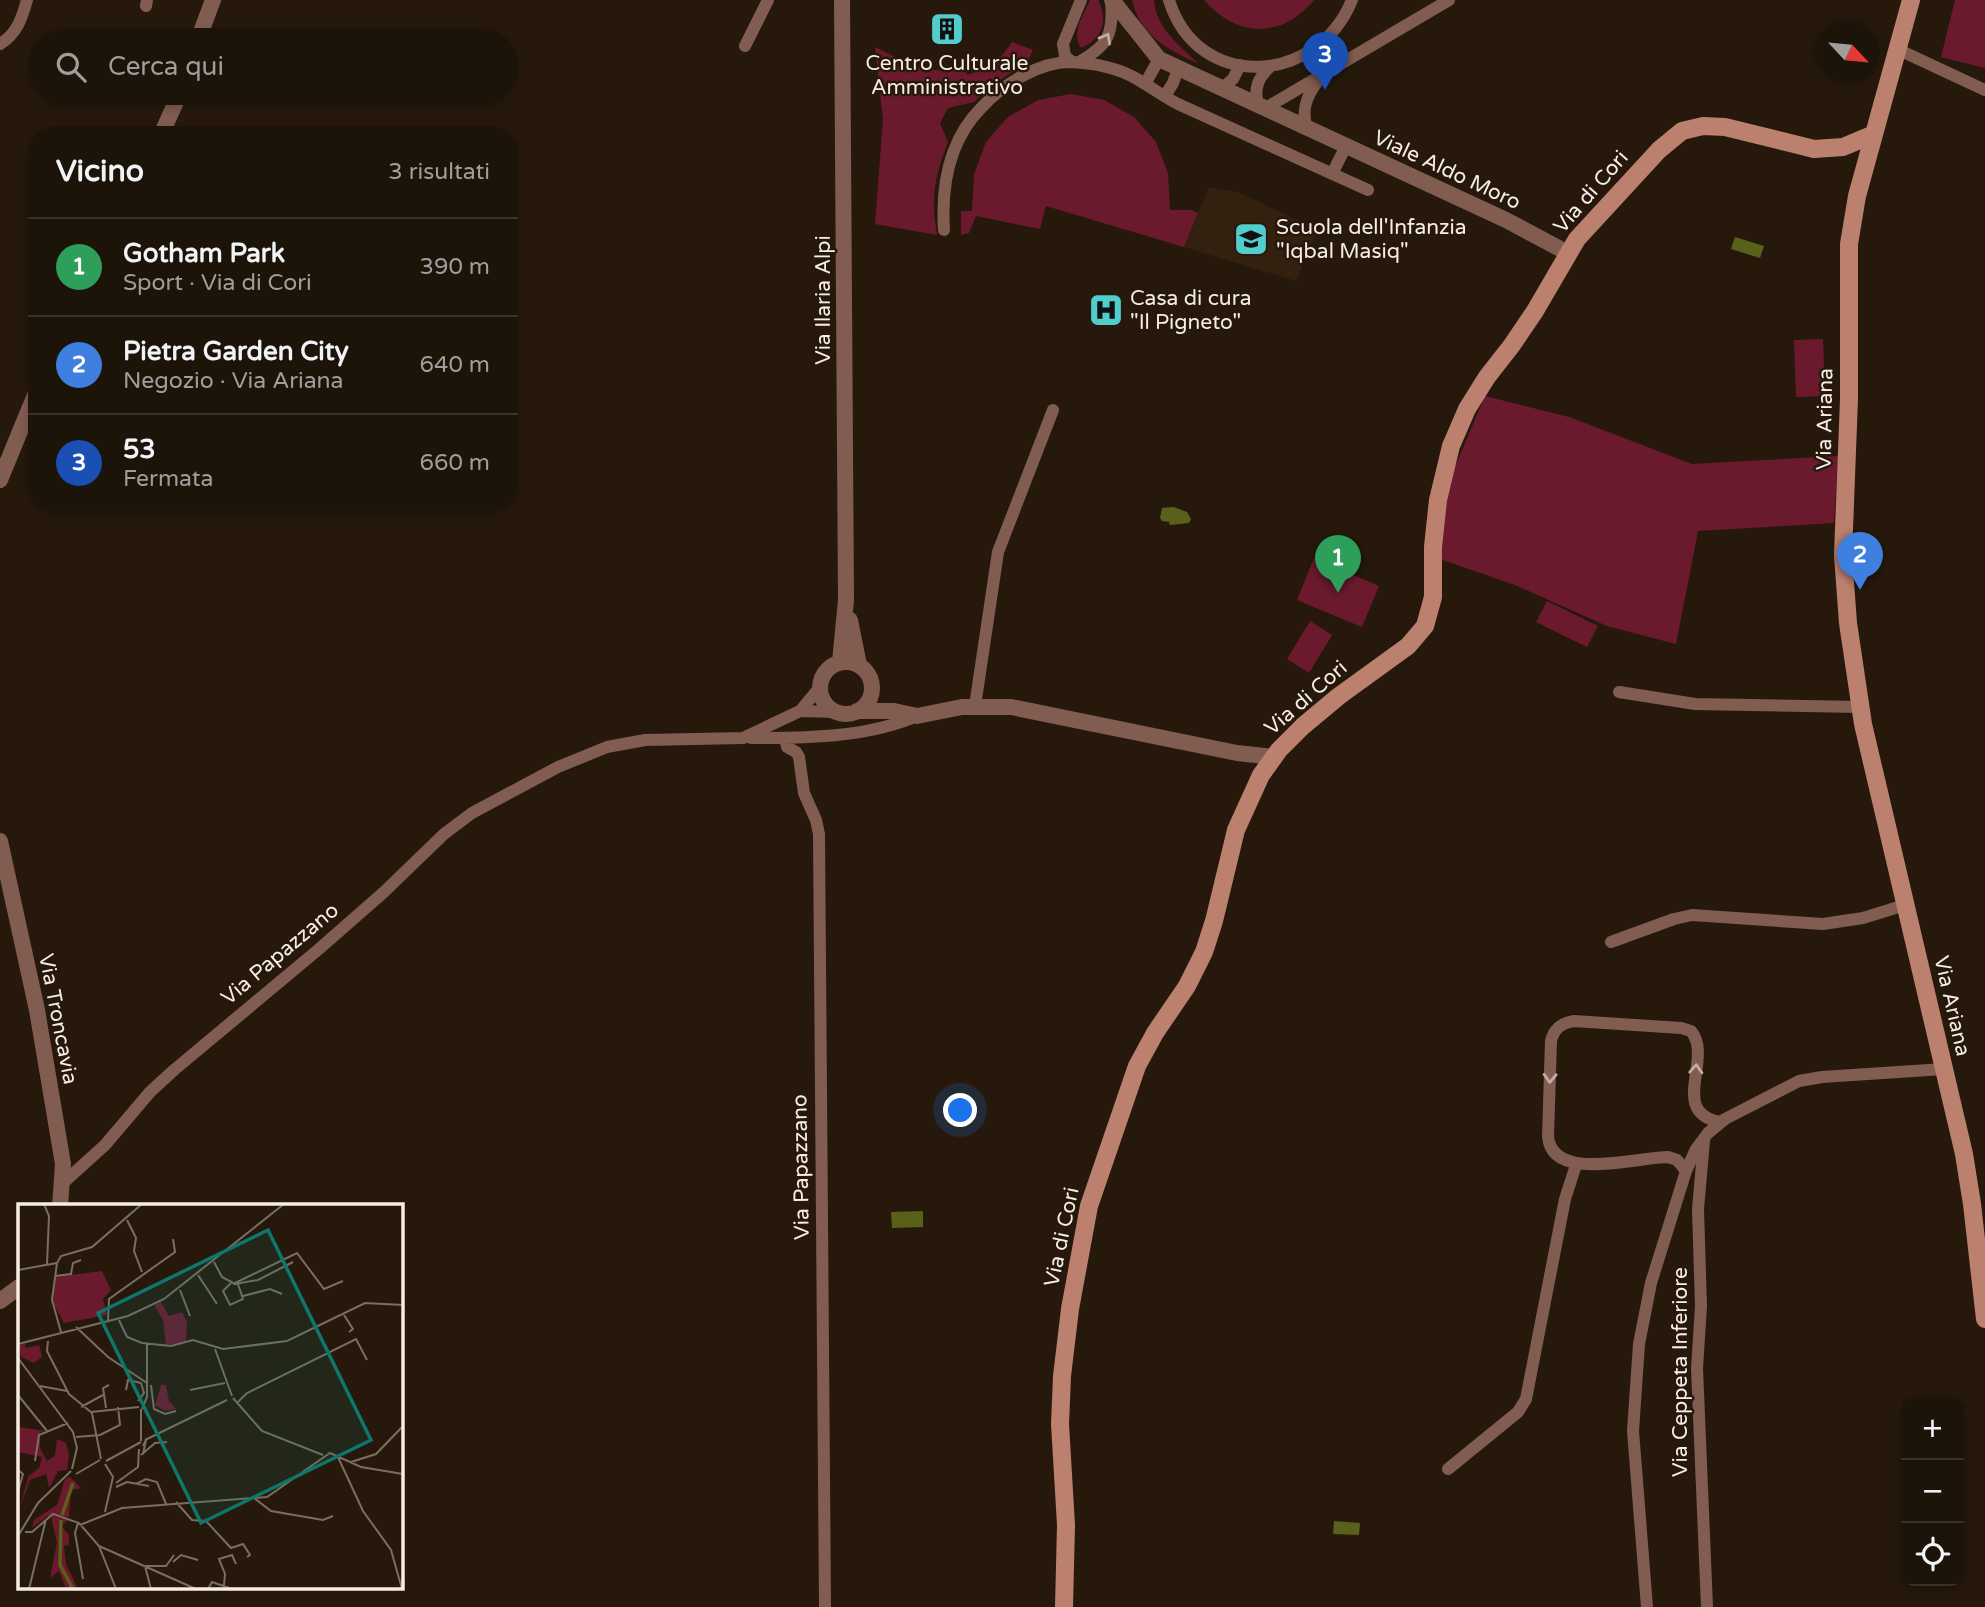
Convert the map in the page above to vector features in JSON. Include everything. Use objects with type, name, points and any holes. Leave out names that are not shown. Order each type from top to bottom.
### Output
[{"type":"main road","name":"Via Ariana","points":[[1911,0],[1853,209],[1849,244],[1849,420],[1843,555],[1848,623],[1860,707],[1969,1180],[1985,1319]]},
{"type":"main road","name":"Via di Cori","points":[[1064,1607],[1066,1525],[1060,1424],[1062,1376],[1070,1309],[1088,1213],[1132,1076],[1202,958],[1214,922],[1238,825],[1252,793],[1273,758],[1292,736],[1339,696],[1408,646],[1425,626],[1433,597],[1436,508],[1451,446],[1474,395],[1526,325],[1585,229],[1663,145],[1687,130],[1708,126],[1725,127],[1791,145],[1820,149],[1843,147],[1874,134]]},
{"type":"street","points":[[0,44],[19,25],[27,0]]},
{"type":"street","points":[[202,28],[213,0]]},
{"type":"street","points":[[745,46],[768,0]]},
{"type":"street","name":"Via Ilaria Alpi","points":[[840,662],[846,600],[842,0]]},
{"type":"street","points":[[1075,63],[1065,56],[1062,48],[1081,0]]},
{"type":"street","points":[[1075,63],[1097,51],[1108,38],[1112,21],[1111,0]]},
{"type":"street","points":[[1111,0],[1159,60],[1145,84]]},
{"type":"street","points":[[1123,0],[1127,20]]},
{"type":"street","points":[[1169,0],[1181,25],[1195,41],[1216,57],[1240,65],[1271,66],[1298,59],[1324,41],[1340,23],[1352,0]]},
{"type":"street","points":[[1271,66],[1257,84],[1261,107],[1321,78],[1450,0]]},
{"type":"street","points":[[1897,49],[1985,90]]},
{"type":"street","name":"Viale Aldo Moro","points":[[1159,60],[1506,220],[1568,253]]},
{"type":"street","points":[[944,230],[948,167],[956,142],[967,123],[993,97],[1028,74],[1049,65],[1075,63],[1116,70],[1164,96],[1368,190]]},
{"type":"street","points":[[1222,89],[1233,79],[1240,65]]},
{"type":"street","points":[[1164,96],[1178,69]]},
{"type":"street","points":[[1307,129],[1303,116],[1305,105],[1321,78]]},
{"type":"street","points":[[165,126],[175,105]]},
{"type":"street","name":"Viale Aldo Moro","points":[[1332,173],[1346,146]]},
{"type":"street","points":[[975,706],[998,552],[1053,410]]},
{"type":"street","points":[[0,480],[28,412]]},
{"type":"street","name":"Via Ilaria Alpi","points":[[846,600],[859,665]]},
{"type":"street","points":[[870,679],[871,694],[857,711],[837,712],[824,702],[820,687],[825,671],[840,662],[859,665],[870,679],[894,711]]},
{"type":"street","name":"Via Papazzano","points":[[743,738],[800,711],[820,687]]},
{"type":"street","points":[[1619,692],[1695,704],[1860,707]]},
{"type":"street","name":"Via Papazzano","points":[[63,1183],[104,1145],[167,1077],[376,900],[444,834],[472,813],[558,767],[607,747],[645,740],[785,738],[877,730],[938,710],[975,706],[1025,710],[1273,758]]},
{"type":"street","name":"Via Papazzano","points":[[800,711],[837,712]]},
{"type":"street","name":"Via Papazzano","points":[[857,711],[894,711],[917,716]]},
{"type":"street","name":"Via Papazzano","points":[[785,738],[787,747],[799,757],[804,793],[816,820],[819,837],[825,1607]]},
{"type":"street","name":"Via Troncavia","points":[[0,841],[37,1010],[63,1164],[60,1204]]},
{"type":"street","points":[[1611,942],[1692,915],[1823,924],[1863,918],[1905,905]]},
{"type":"street","points":[[1686,1171],[1676,1160],[1668,1157],[1576,1165],[1557,1157],[1548,1140],[1551,1041],[1555,1030],[1567,1022],[1681,1028],[1691,1031],[1697,1044],[1696,1107],[1704,1116],[1720,1122]]},
{"type":"street","name":"Via Ceppeta Inferiore","points":[[1647,1607],[1633,1438],[1639,1344],[1651,1283],[1686,1171],[1704,1137],[1720,1122],[1775,1091],[1805,1079],[1944,1069]]},
{"type":"street","name":"Via Ceppeta Inferiore","points":[[1704,1137],[1698,1209],[1701,1317],[1697,1374],[1707,1607]]},
{"type":"street","points":[[1448,1469],[1518,1412],[1527,1399],[1563,1207],[1576,1165]]},
{"type":"shaded area","points":[[1090,0],[1098,0],[1103,22],[1099,35],[1081,48],[1078,30]]},
{"type":"shaded area","points":[[1132,0],[1154,0],[1155,10],[1164,28],[1199,64],[1157,40],[1142,23]]},
{"type":"shaded area","points":[[1204,0],[1314,0],[1288,22],[1259,29],[1231,22]]},
{"type":"shaded area","points":[[1955,0],[1985,0],[1985,68],[1941,57]]},
{"type":"shaded area","points":[[1012,42],[1033,50],[1027,63],[995,83],[974,102],[948,108],[940,123],[948,142],[935,188],[937,235],[875,224],[883,120],[875,47],[918,66],[939,70],[964,69],[967,75],[993,63]]},
{"type":"shaded area","points":[[1071,94],[1104,100],[1134,117],[1156,142],[1168,173],[1170,210],[1191,210],[1198,213],[1184,247],[1046,206],[1040,229],[976,216],[969,233],[961,235],[961,211],[972,211],[974,174],[986,142],[1008,117],[1038,100]]},
{"type":"shaded area","name":"Scuola dell'Infanzia \"Iqbal Masiq\"","points":[[1209,187],[1238,192],[1318,230],[1296,281],[1184,247]]},
{"type":"shaded area","points":[[1735,237],[1764,246],[1760,258],[1731,249]]},
{"type":"shaded area","points":[[1823,339],[1825,396],[1796,397],[1794,340]]},
{"type":"shaded area","points":[[1485,396],[1569,417],[1692,464],[1838,456],[1834,523],[1698,531],[1676,644],[1607,626],[1515,585],[1440,559],[1441,511],[1451,476]]},
{"type":"shaded area","points":[[1174,507],[1187,512],[1191,519],[1189,523],[1170,525],[1169,522],[1162,521],[1162,508]]},
{"type":"shaded area","points":[[1314,558],[1379,586],[1362,627],[1297,600]]},
{"type":"shaded area","points":[[1547,601],[1598,626],[1587,647],[1536,622]]},
{"type":"shaded area","points":[[1310,621],[1332,635],[1309,673],[1287,659]]},
{"type":"shaded area","points":[[923,1211],[923,1227],[892,1228],[891,1212]]},
{"type":"shaded area","points":[[1334,1521],[1360,1523],[1359,1535],[1333,1534]]},
{"type":"place","name":"Centro Culturale Amministrativo","points":[[947,29]]},
{"type":"place","name":"53","points":[[1325,90]]},
{"type":"place","name":"Scuola dell'Infanzia \"Iqbal Masiq\"","points":[[1251,239]]},
{"type":"place","name":"Casa di cura \"Il Pigneto\"","points":[[1106,310]]},
{"type":"place","name":"Pietra Garden City","points":[[1860,590]]},
{"type":"place","name":"Gotham Park","points":[[1338,593]]}]
